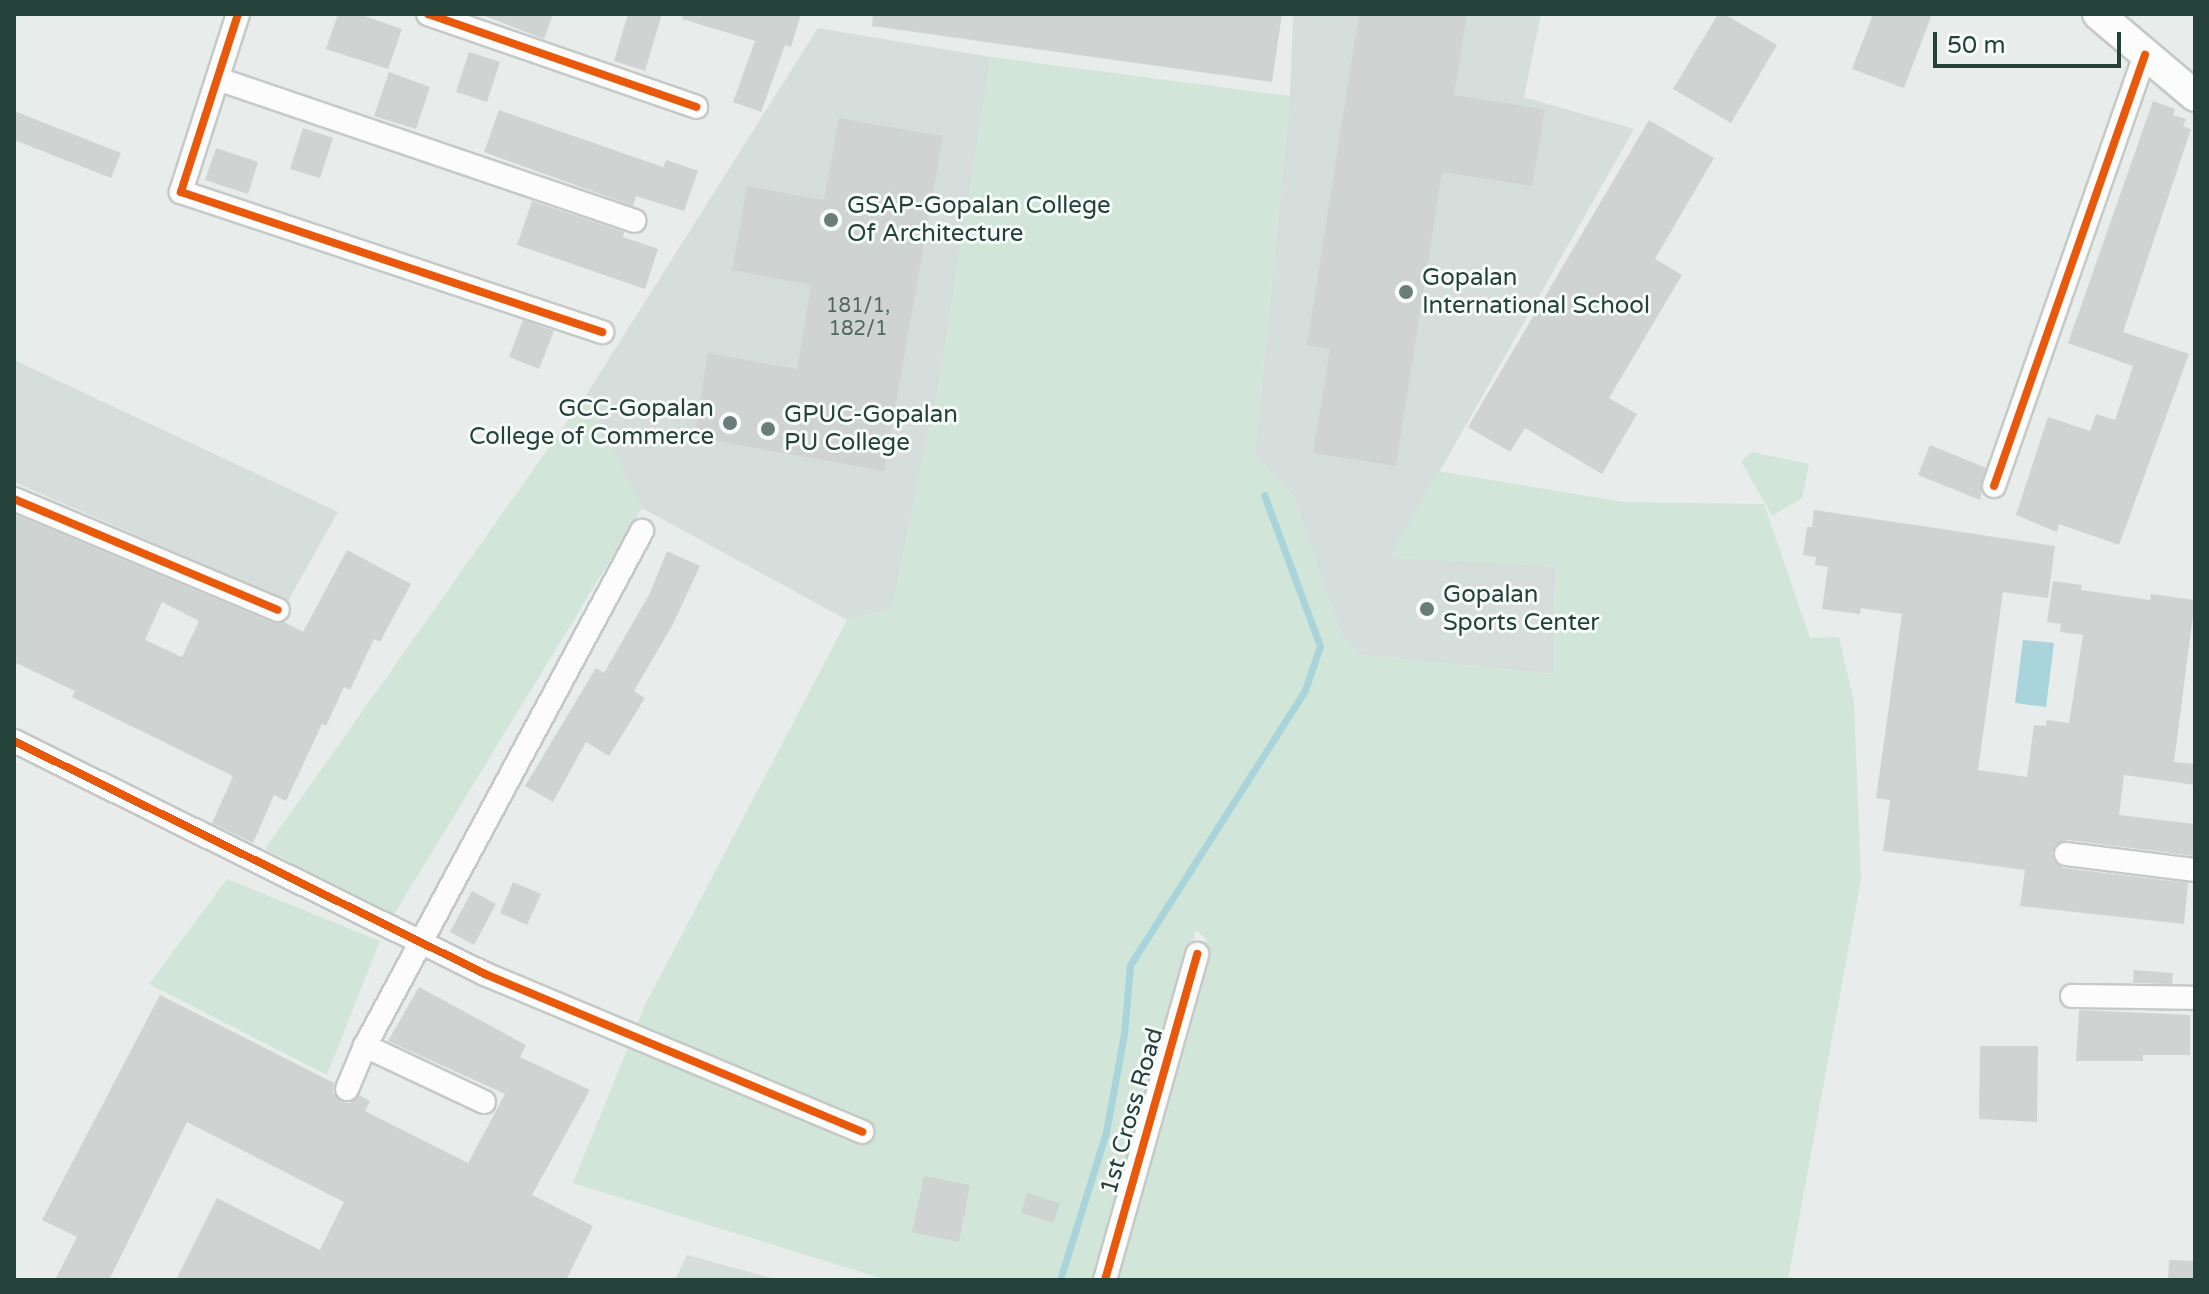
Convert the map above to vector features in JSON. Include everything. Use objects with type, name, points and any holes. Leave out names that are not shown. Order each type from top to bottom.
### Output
[{"type":"street","points":[[238,14],[181,192],[602,332]]},
{"type":"street","points":[[428,14],[696,107]]},
{"type":"street","points":[[2098,14],[2195,96]]},
{"type":"street","points":[[1994,486],[2145,55]]},
{"type":"street","points":[[218,79],[634,221]]},
{"type":"street","points":[[14,499],[278,610]]},
{"type":"street","points":[[347,1089],[365,1046],[419,942],[642,531]]},
{"type":"street","points":[[14,741],[485,974],[862,1132]]},
{"type":"street","points":[[2066,854],[2195,870]]},
{"type":"street","name":"1st Cross Road","points":[[1105,1280],[1197,954]]},
{"type":"street","points":[[2072,996],[2195,998]]},
{"type":"street","points":[[365,1046],[484,1102]]},
{"type":"shaded area","name":"Gopalan International School","points":[[1293,14],[1541,14],[1524,97],[1634,129],[1391,557],[1555,566],[1554,674],[1360,655],[1341,635],[1294,497],[1255,454],[1290,96]]},
{"type":"shaded area","name":"GSAP-Gopalan College Of Architecture","points":[[818,28],[991,57],[939,383],[892,609],[847,620],[642,508],[586,395]]},
{"type":"shaded area","points":[[14,360],[338,512],[288,601],[14,482]]},
{"type":"shaded area","points":[[688,1255],[778,1280],[675,1280]]},
{"type":"green space","points":[[991,57],[1290,96],[1255,454],[1294,497],[1341,635],[1360,655],[1554,674],[1555,566],[1390,558],[1437,471],[1624,502],[1764,504],[1810,638],[1839,637],[1854,702],[1861,880],[1788,1280],[1117,1280],[1207,940],[1196,930],[1094,1280],[887,1280],[573,1183],[645,1005],[847,620],[892,609],[939,383]]},
{"type":"green space","points":[[586,395],[642,508],[393,916],[265,849]]},
{"type":"green space","points":[[1752,452],[1809,464],[1802,498],[1772,516],[1741,461]]},
{"type":"green space","points":[[227,879],[380,941],[327,1075],[149,984]]},
{"type":"water","points":[[2023,640],[2054,643],[2046,707],[2015,703]]},
{"type":"building","points":[[338,14],[359,14],[402,29],[388,69],[326,49]]},
{"type":"building","points":[[480,14],[553,14],[544,39]]},
{"type":"building","points":[[628,14],[662,14],[645,71],[614,61]]},
{"type":"building","points":[[683,14],[801,14],[791,47],[785,45],[761,112],[733,102],[755,41],[682,19]]},
{"type":"building","points":[[873,14],[1282,14],[1272,82],[872,26]]},
{"type":"building","points":[[1359,14],[1467,14],[1454,95],[1545,109],[1532,186],[1442,172],[1396,466],[1313,453],[1330,349],[1307,345]]},
{"type":"building","points":[[1718,14],[1724,14],[1777,45],[1731,123],[1673,89]]},
{"type":"building","points":[[1873,14],[1932,14],[1904,88],[1852,69]]},
{"type":"building","points":[[469,52],[500,62],[487,102],[456,92]]},
{"type":"building","points":[[389,72],[430,87],[416,129],[374,116]]},
{"type":"building","points":[[2153,101],[2175,109],[2173,115],[2186,119],[2183,126],[2191,129],[2123,332],[2189,354],[2119,545],[2059,524],[2057,532],[2016,515],[2048,417],[2090,431],[2096,414],[2115,420],[2133,366],[2068,343]]},
{"type":"building","points":[[499,110],[663,167],[666,160],[698,171],[684,211],[636,196],[633,206],[484,152]]},
{"type":"building","points":[[14,111],[121,153],[111,178],[14,140]]},
{"type":"building","points":[[839,118],[943,136],[884,471],[694,437],[708,353],[797,369],[811,285],[732,270],[747,186],[824,200]]},
{"type":"building","points":[[1649,120],[1714,158],[1655,259],[1682,275],[1609,398],[1637,414],[1602,474],[1525,428],[1510,452],[1468,427]]},
{"type":"building","points":[[303,128],[333,138],[320,178],[290,169]]},
{"type":"building","points":[[216,148],[258,162],[248,194],[205,180]]},
{"type":"building","points":[[532,201],[624,232],[623,237],[658,249],[645,289],[517,245]]},
{"type":"building","points":[[523,320],[554,331],[539,369],[509,357]]},
{"type":"building","points":[[1930,445],[1986,468],[1980,500],[1918,475]]},
{"type":"building","points":[[1814,510],[2055,546],[2048,598],[2003,592],[1978,770],[2027,777],[2034,725],[2046,726],[2047,720],[2069,723],[2083,635],[2060,632],[2061,624],[2047,622],[2053,581],[2082,585],[2081,590],[2150,600],[2151,594],[2195,600],[2174,762],[2195,764],[2195,785],[2124,775],[2119,815],[2195,824],[2195,856],[2068,840],[2055,845],[2052,853],[2057,865],[2064,868],[2188,883],[2184,924],[2020,906],[2025,870],[1883,851],[1890,800],[1876,798],[1902,614],[1861,608],[1860,614],[1822,609],[1828,567],[1815,565],[1816,557],[1803,555],[1807,527],[1812,527]]},
{"type":"building","points":[[14,514],[273,623],[284,622],[303,632],[347,550],[411,584],[380,642],[374,639],[350,690],[344,687],[326,726],[322,724],[286,801],[274,795],[253,843],[212,823],[233,776],[72,697],[75,691],[14,662]],"holes":[[[162,602],[199,621],[182,657],[145,640]]]},
{"type":"building","points":[[667,551],[700,566],[673,624],[634,691],[645,698],[609,756],[586,742],[553,802],[525,786],[596,668],[604,673],[650,593]]},
{"type":"building","points":[[513,882],[541,894],[527,925],[500,913]]},
{"type":"building","points":[[472,891],[496,904],[474,945],[450,932]]},
{"type":"building","points":[[2134,970],[2173,973],[2172,984],[2133,983]]},
{"type":"building","points":[[419,987],[526,1045],[520,1057],[590,1090],[532,1195],[593,1226],[566,1280],[176,1280],[217,1198],[320,1250],[344,1202],[187,1122],[109,1280],[55,1280],[77,1237],[42,1220],[160,995],[334,1083],[333,1092],[341,1102],[350,1103],[359,1095],[370,1101],[365,1111],[468,1163],[505,1094],[388,1041]]},
{"type":"building","points":[[2079,1010],[2190,1015],[2190,1055],[2143,1055],[2143,1061],[2076,1061]]},
{"type":"building","points":[[1980,1046],[2038,1046],[2037,1122],[1979,1119]]},
{"type":"building","points":[[924,1176],[970,1185],[959,1242],[912,1232]]},
{"type":"building","points":[[1027,1193],[1060,1203],[1054,1223],[1021,1213]]},
{"type":"building","points":[[2169,1260],[2195,1261],[2195,1280],[2168,1280]]},
{"type":"waterway","points":[[1060,1280],[1106,1132],[1124,1034],[1130,965],[1305,690],[1320,646],[1264,495]]},
{"type":"cycle path","points":[[238,14],[181,192],[602,332]]},
{"type":"cycle path","points":[[428,14],[696,107]]},
{"type":"cycle path","points":[[1994,486],[2145,55]]},
{"type":"cycle path","points":[[14,499],[278,610]]},
{"type":"cycle path","points":[[14,741],[485,974],[862,1132]]},
{"type":"cycle path","points":[[1105,1280],[1197,954]]},
{"type":"place","name":"GSAP-Gopalan College Of Architecture","points":[[831,220]]},
{"type":"place","name":"Gopalan International School","points":[[1406,292]]},
{"type":"place","name":"GCC-Gopalan College of Commerce","points":[[730,423]]},
{"type":"place","name":"GPUC-Gopalan PU College","points":[[768,429]]},
{"type":"place","name":"Gopalan Sports Center","points":[[1427,609]]}]
